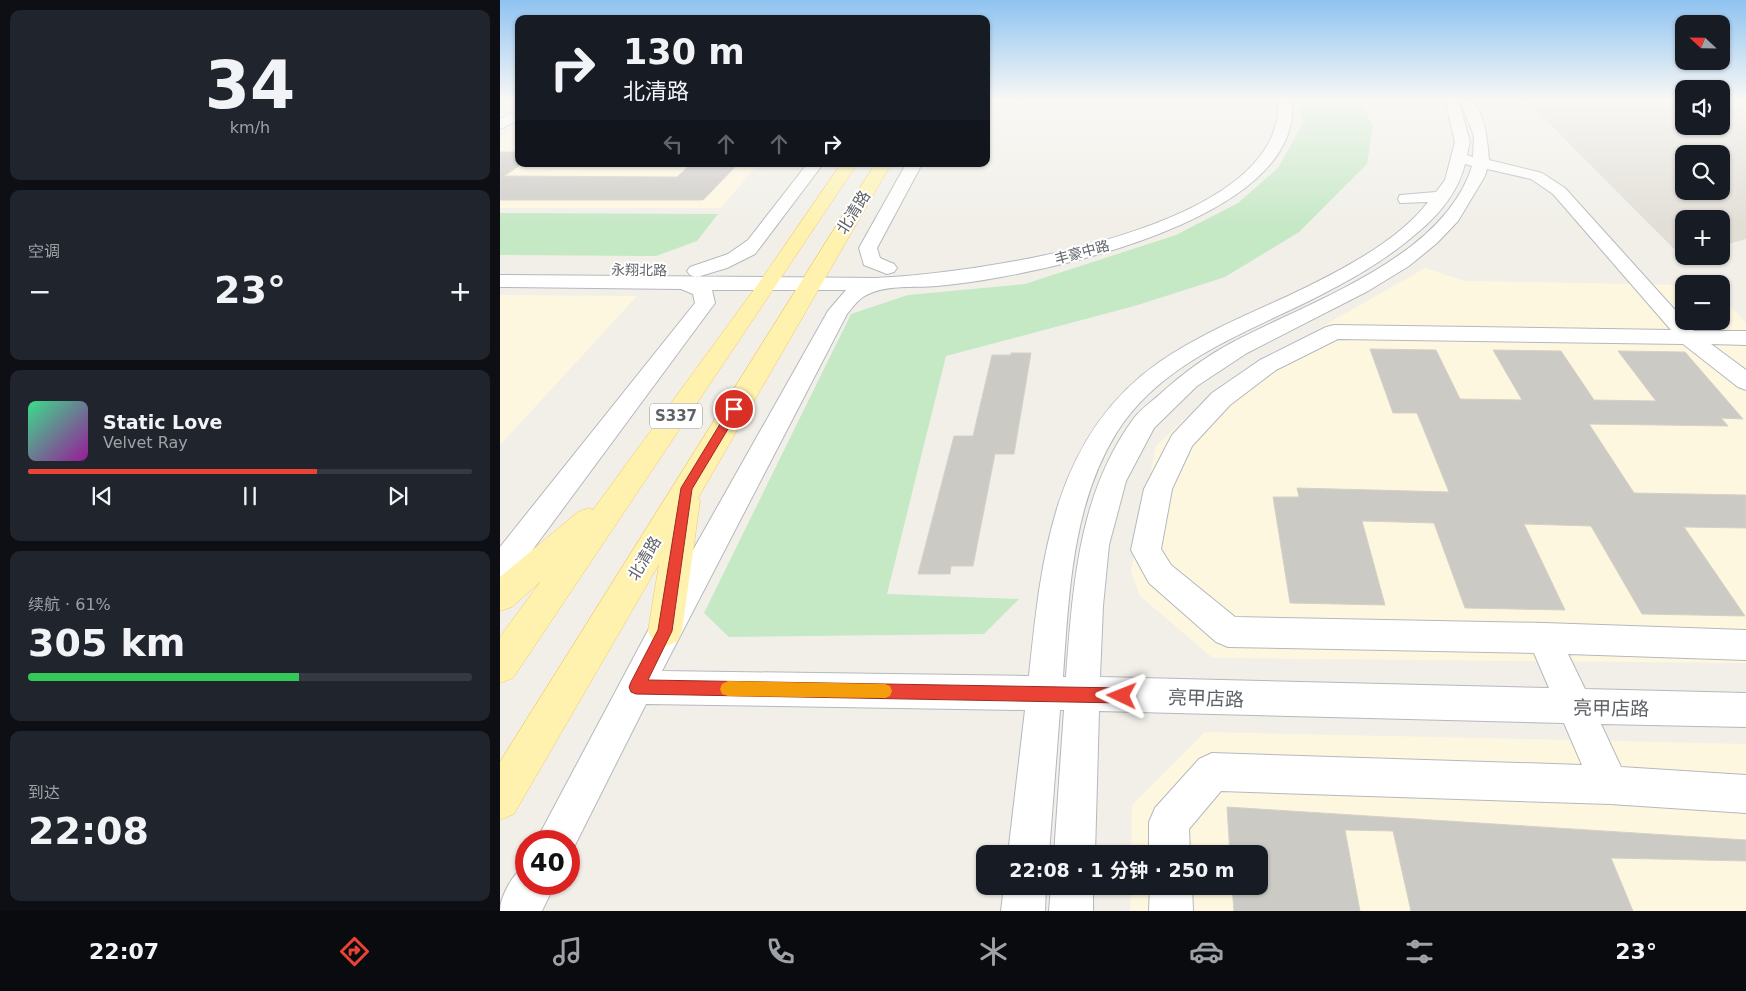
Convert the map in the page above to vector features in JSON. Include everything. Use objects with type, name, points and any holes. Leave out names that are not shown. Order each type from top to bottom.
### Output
[{"type":"main road","name":"北清路","points":[[500,666],[773,277],[847,167]]},
{"type":"main road","name":"北清路","points":[[500,800],[813,277],[881,167]]},
{"type":"main road","points":[[665,631],[686,488]]},
{"type":"main road","points":[[500,597],[621,493]]},
{"type":"street","name":"丰豪中路","points":[[882,276],[932,266],[1023,253],[1097,235],[1155,216],[1207,189],[1244,161],[1258,142]]},
{"type":"street","name":"丰豪中路","points":[[813,277],[882,276],[942,279],[1072,256],[1138,235],[1191,214],[1236,188],[1268,158],[1278,142]]},
{"type":"street","points":[[1075,845],[1087,606],[1094,545],[1112,481],[1144,423],[1189,381],[1239,348],[1361,287],[1402,262],[1431,239],[1452,217],[1477,176],[1465,142]]},
{"type":"street","points":[[1029,845],[1056,569],[1071,500],[1104,430],[1134,395],[1175,362],[1223,334],[1309,294],[1385,251],[1431,215],[1471,160],[1479,142]]},
{"type":"street","points":[[1471,160],[1536,176],[1560,191],[1690,338],[1746,382]]},
{"type":"street","points":[[500,570],[706,303],[703,291],[690,277],[726,264],[745,254],[755,244],[813,167]]},
{"type":"street","name":"北清路","points":[[882,276],[870,261],[868,248],[912,167]]},
{"type":"street","points":[[1406,199],[1443,196]]},
{"type":"street","name":"永翔北路","points":[[500,268],[690,277]]},
{"type":"street","points":[[562,830],[665,631],[838,311],[855,293],[882,276]]},
{"type":"street","name":"永翔北路","points":[[500,281],[690,277],[813,277]]},
{"type":"street","points":[[1746,338],[1334,332],[1268,365],[1221,399],[1181,441],[1158,489],[1146,550],[1160,574],[1228,632],[1544,638],[1746,645]]},
{"type":"street","points":[[1544,638],[1610,785]]},
{"type":"street","name":"亮甲店路","points":[[636,687],[1044,693],[1746,710]]},
{"type":"street","points":[[1170,845],[1169,822],[1212,772],[1610,785],[1746,794]]},
{"type":"street","points":[[519,911],[528,895]]},
{"type":"street","points":[[1023,911],[1024,895]]},
{"type":"street","points":[[1071,911],[1072,895]]},
{"type":"street","points":[[1171,895],[1171,911]]},
{"type":"shaded area","points":[[500,142],[515,142],[515,167],[755,167],[721,208],[500,208]]},
{"type":"shaded area","points":[[1567,142],[1746,142],[1746,239],[1730,243],[1730,210],[1675,210],[1675,250]]},
{"type":"shaded area","points":[[1425,268],[1465,281],[1675,285],[1675,330],[1730,330],[1730,306],[1746,323],[1746,663],[1213,658],[1140,596],[1131,571],[1156,446],[1222,384]]},
{"type":"shaded area","points":[[500,295],[637,296],[500,445]]},
{"type":"shaded area","points":[[1205,732],[1746,744],[1746,911],[1130,911],[1131,895],[1268,895],[1268,845],[1131,845],[1132,805]]},
{"type":"green space","points":[[1293,142],[1371,142],[1367,164],[1299,232],[1225,277],[1138,305],[946,356],[887,594],[1019,599],[984,634],[729,637],[704,613],[851,314],[908,295],[1025,284],[1176,235],[1238,203],[1278,168]]},
{"type":"green space","points":[[500,213],[718,214],[697,241],[656,256],[500,255]]},
{"type":"building","points":[[500,152],[515,152],[515,167],[518,167],[504,176],[677,177],[688,167],[735,167],[703,200],[500,200]]},
{"type":"building","points":[[1370,349],[1436,350],[1460,399],[1522,400],[1493,350],[1561,351],[1594,400],[1656,401],[1618,351],[1685,352],[1743,419],[1721,418],[1728,426],[1589,424],[1634,493],[1746,495],[1746,528],[1684,527],[1745,616],[1642,614],[1591,526],[1524,524],[1565,610],[1465,608],[1434,523],[1362,521],[1385,605],[1290,603],[1273,497],[1299,497],[1297,488],[1449,492],[1417,413],[1393,413]]},
{"type":"building","points":[[1011,353],[1031,353],[1014,454],[995,454],[973,566],[951,566],[950,574],[918,574],[954,436],[973,436],[992,355],[1011,355]]},
{"type":"building","points":[[1227,807],[1746,840],[1746,861],[1611,858],[1633,911],[1411,911],[1393,831],[1345,830],[1360,911],[1234,911],[1233,895],[1268,895],[1268,845],[1229,845]]},
{"type":"slow traffic","points":[[728,689],[885,691]]},
{"type":"route","points":[[734,409],[686,488],[665,631],[636,687],[1122,696]]}]
